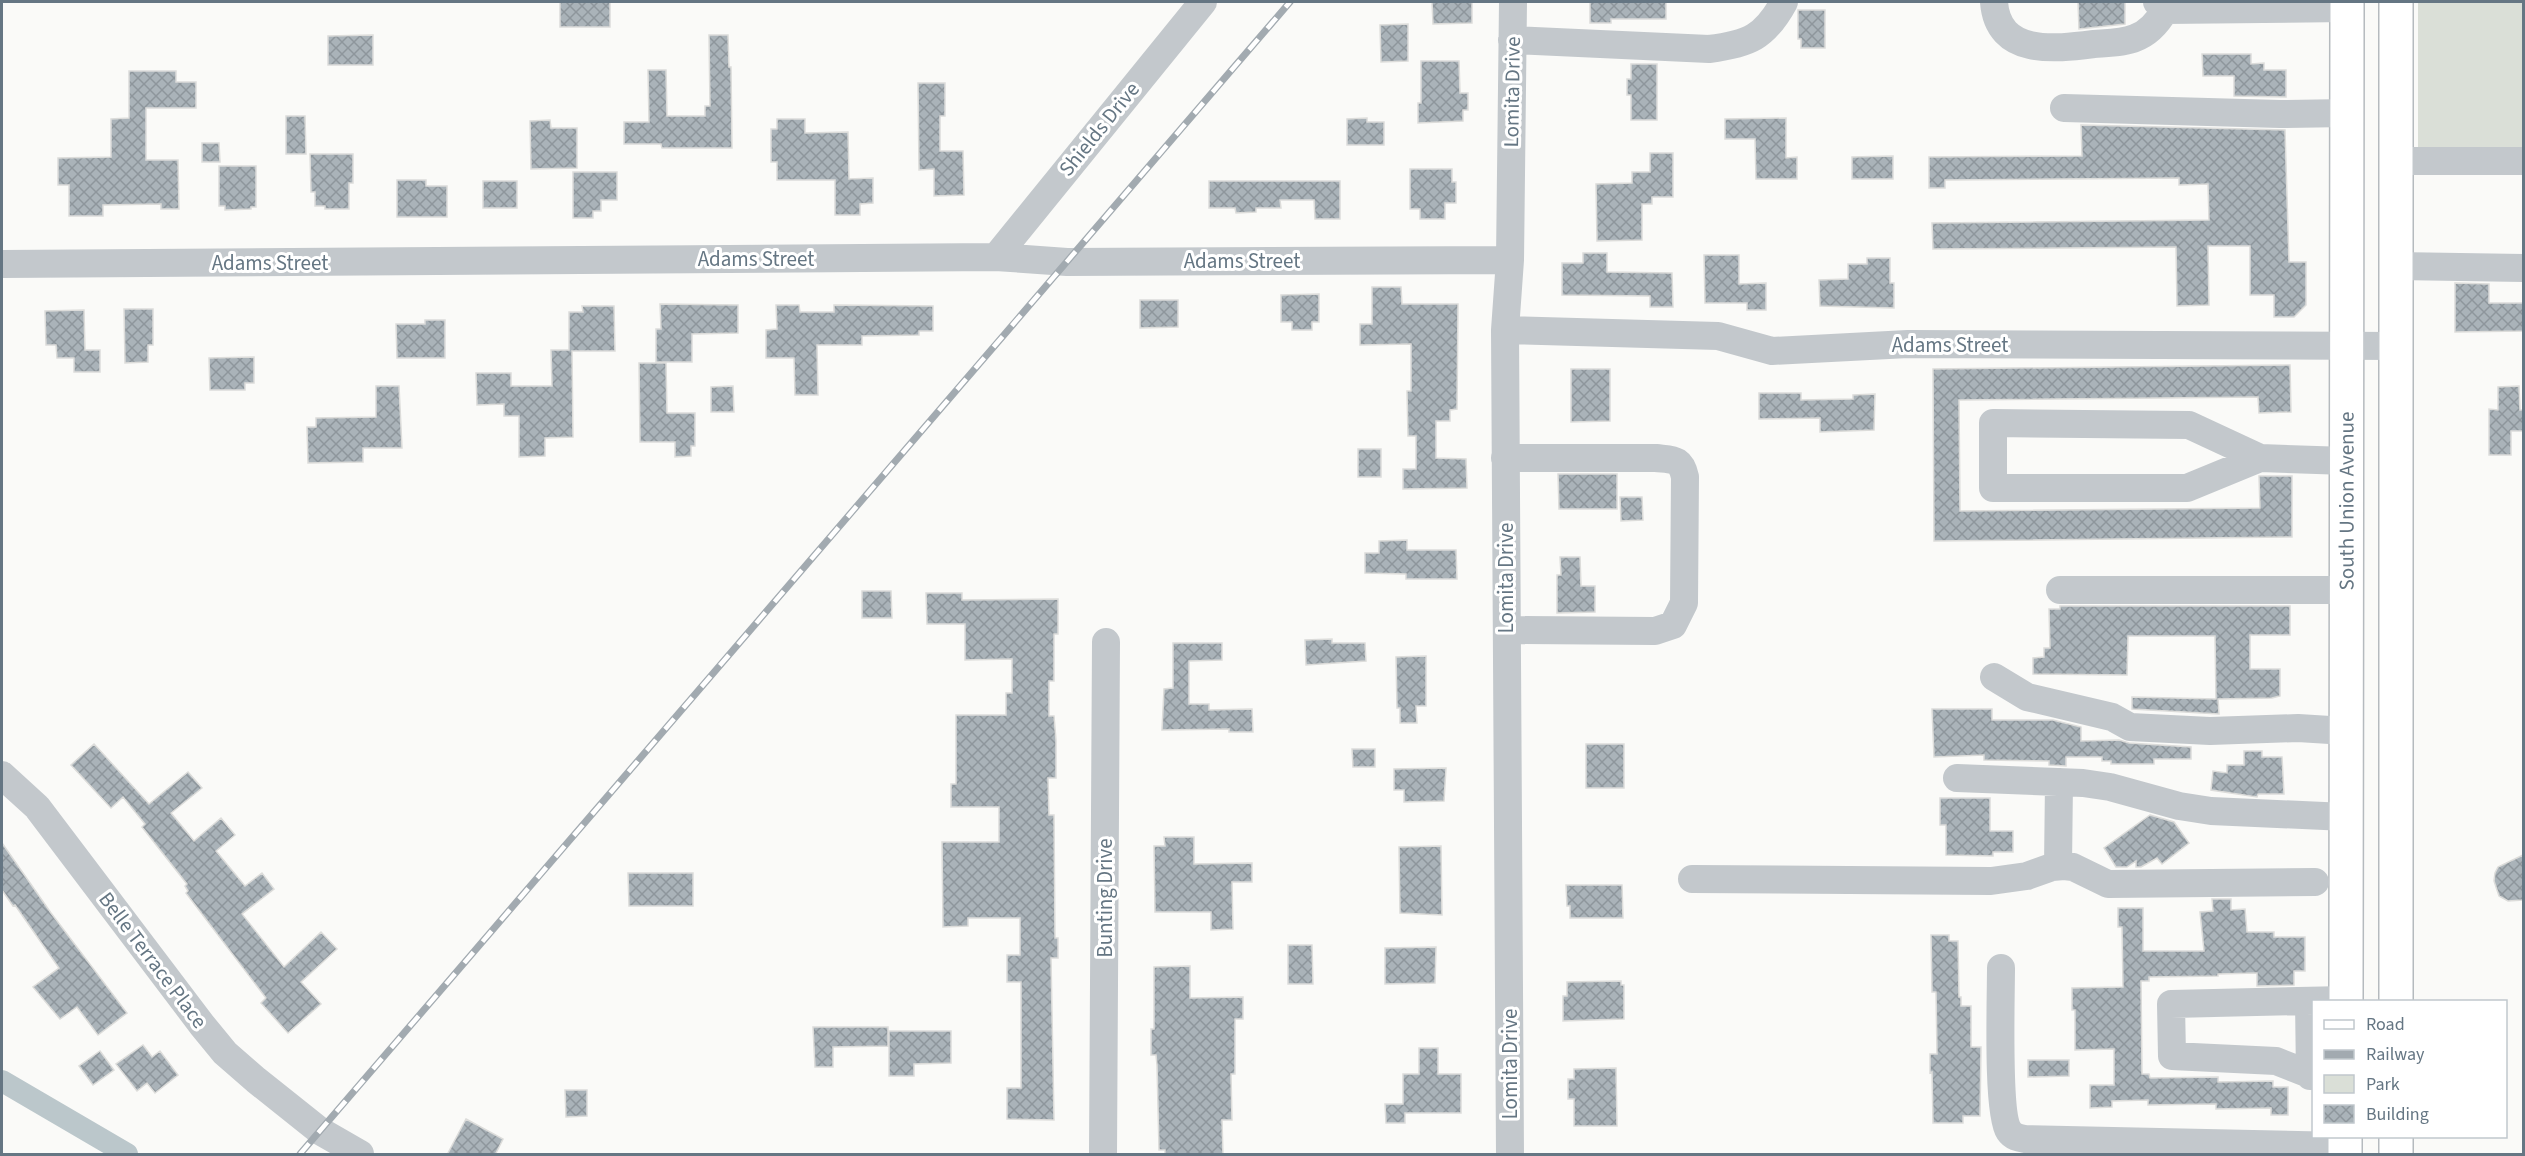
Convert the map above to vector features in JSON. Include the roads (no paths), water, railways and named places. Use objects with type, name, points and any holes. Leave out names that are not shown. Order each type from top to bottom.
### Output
[{"type":"main road","points":[[2396,2],[2396,1000]]},
{"type":"main road","name":"South Union Avenue","points":[[2346,1000],[2347,5]]},
{"type":"main road","points":[[2396,1138],[2396,1155]]},
{"type":"street","name":"Shields Drive","points":[[996,257],[1203,2]]},
{"type":"street","name":"Lomita Drive","points":[[1510,1155],[1505,330],[1510,260],[1513,2]]},
{"type":"street","points":[[1512,40],[1709,49],[1735,46],[1756,37],[1773,22],[1784,2]]},
{"type":"street","points":[[1994,2],[1995,15],[2003,29],[2015,40],[2033,46],[2061,48],[2134,39],[2149,31],[2161,6],[2347,5]]},
{"type":"street","points":[[2064,108],[2280,114],[2347,112]]},
{"type":"street","points":[[2396,161],[2523,161]]},
{"type":"street","name":"Adams Street","points":[[2,264],[996,257],[1066,262],[1510,260]]},
{"type":"street","points":[[2396,266],[2523,268]]},
{"type":"street","name":"Adams Street","points":[[1505,330],[1718,336],[1772,351],[1908,344],[2397,346]]},
{"type":"street","points":[[2260,458],[2187,488],[1993,488],[1993,423],[2189,425],[2260,458],[2347,461]]},
{"type":"street","points":[[1506,458],[1656,458],[1676,461],[1683,466],[1685,489],[1683,603],[1673,625],[1655,631],[1507,630]]},
{"type":"street","points":[[2060,590],[2347,590]]},
{"type":"street","name":"Bunting Drive","points":[[1103,1155],[1106,642]]},
{"type":"street","points":[[1994,677],[2027,697],[2112,717],[2130,727],[2210,731],[2298,728],[2346,731]]},
{"type":"street","name":"Belle Terrace Place","points":[[2,775],[37,807],[225,1053],[320,1131],[360,1155]]},
{"type":"street","points":[[1958,778],[2059,782],[2110,787],[2179,806],[2211,811],[2346,817]]},
{"type":"street","points":[[2058,866],[2059,782]]},
{"type":"street","points":[[1692,879],[1990,881],[2027,876],[2058,866],[2073,867],[2108,884],[2315,882]]},
{"type":"street","points":[[2001,969],[2002,1108],[2008,1131],[2015,1137],[2345,1146]]},
{"type":"street","points":[[2309,1001],[2312,1076],[2276,1061],[2172,1056],[2171,1004],[2309,1001]]},
{"type":"waterway","points":[[2,1081],[127,1154]]},
{"type":"railway","points":[[300,1154],[1290,2]]}]
